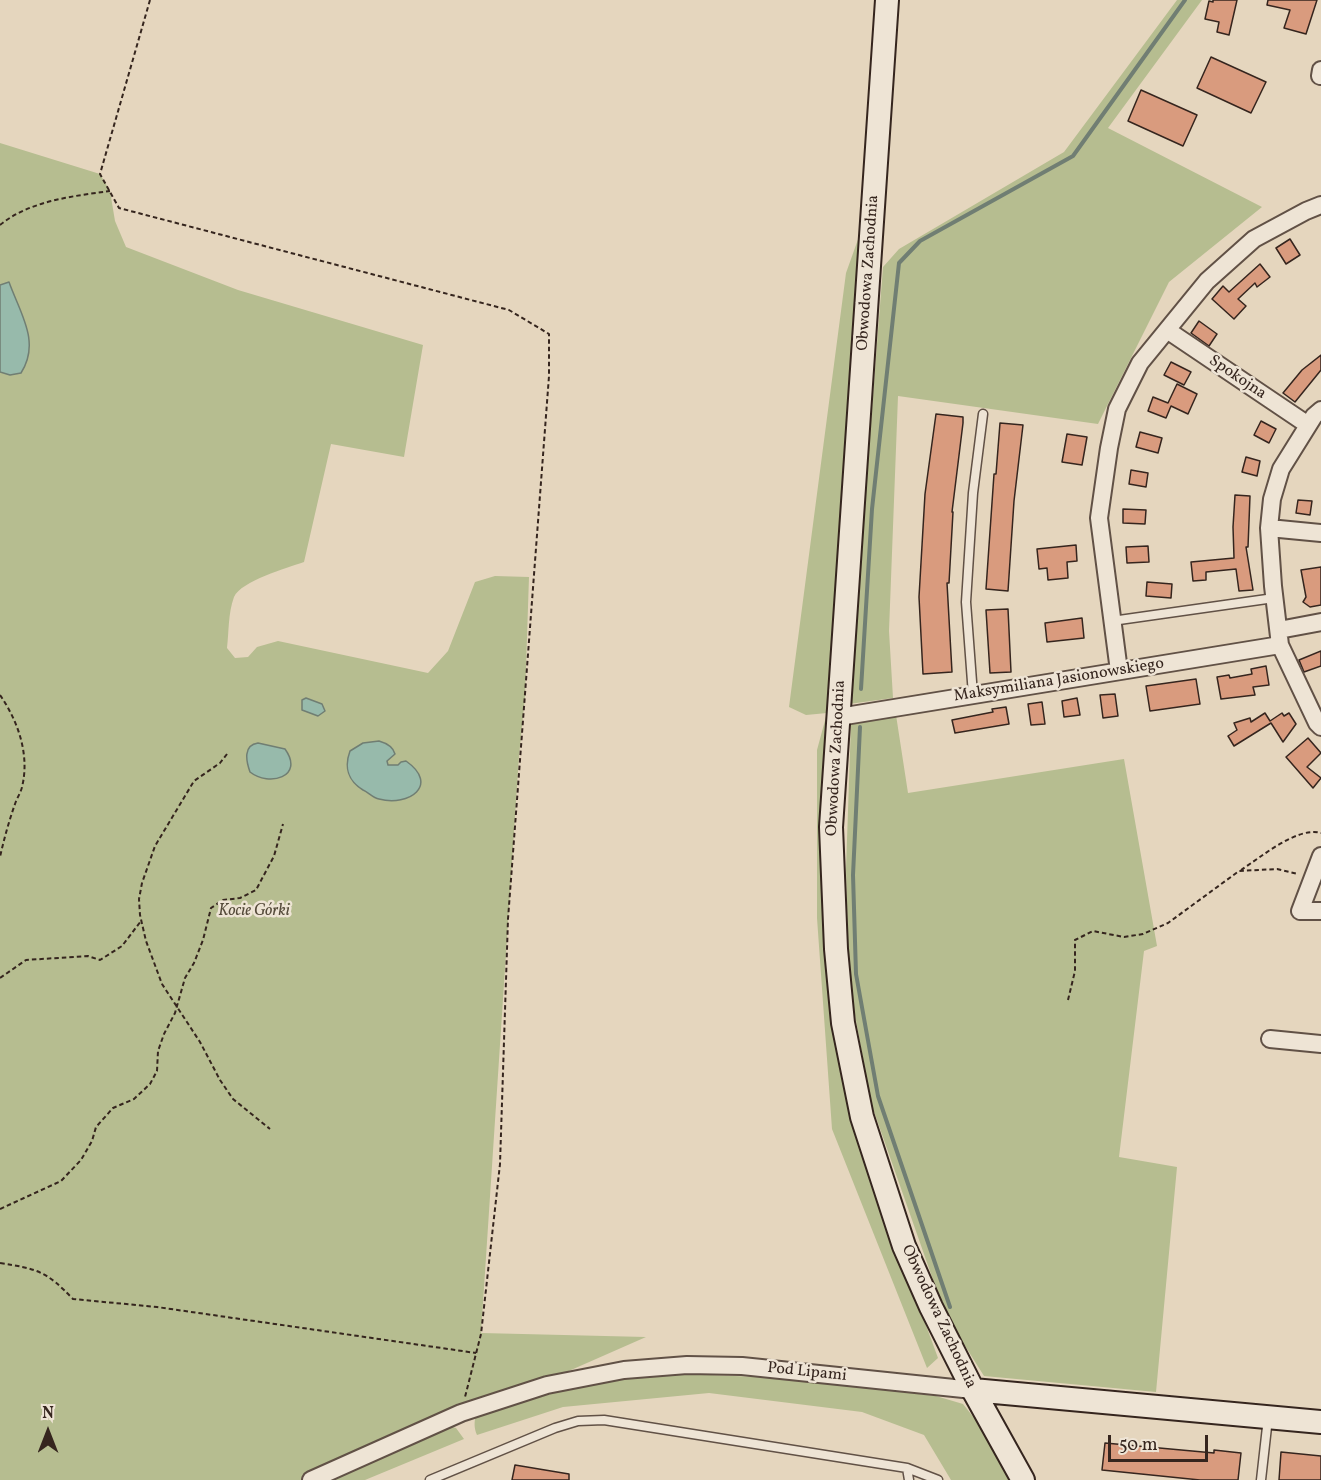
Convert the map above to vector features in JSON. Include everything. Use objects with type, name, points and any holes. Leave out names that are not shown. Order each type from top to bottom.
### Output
[{"type":"main road","name":"Obwodowa Zachodnia","points":[[887,0],[831,827],[836,949],[843,1023],[862,1118],[904,1246],[931,1308],[1023,1480]]},
{"type":"main road","name":"Pod Lipami","points":[[973,1390],[1321,1422]]},
{"type":"street","points":[[1119,671],[1099,518],[1109,448],[1118,409],[1140,363],[1207,281],[1254,240],[1321,205]]},
{"type":"street","name":"Spokojna","points":[[1167,330],[1308,426]]},
{"type":"street","points":[[1321,410],[1281,469],[1272,499],[1269,528],[1279,638],[1317,723],[1321,727]]},
{"type":"street","points":[[1269,528],[1321,533]]},
{"type":"street","name":"Maksymiliana Jasionowskiego","points":[[838,717],[1119,671],[1279,638],[1321,621]]},
{"type":"street","points":[[1321,856],[1300,910],[1321,911]]},
{"type":"street","points":[[1270,1039],[1321,1044]]},
{"type":"street","name":"Pod Lipami","points":[[311,1480],[461,1413],[547,1385],[624,1370],[687,1365],[742,1366],[973,1390]]},
{"type":"lane","points":[[974,695],[966,602],[974,493],[983,414]]},
{"type":"lane","points":[[1112,621],[1274,597]]},
{"type":"lane","points":[[1261,1480],[1268,1417]]},
{"type":"lane","points":[[430,1480],[578,1420],[604,1420],[906,1468],[938,1480]]},
{"type":"lane","points":[[906,1468],[909,1480]]},
{"type":"path","points":[[150,0],[100,174],[119,207],[509,310],[549,334],[547,400],[508,919],[500,1164],[481,1334],[461,1413]]},
{"type":"path","points":[[0,225],[14,214],[71,196],[110,191]]},
{"type":"path","points":[[0,695],[9,708],[23,744],[24,765],[22,787],[12,812],[0,857]]},
{"type":"path","points":[[227,754],[220,763],[194,781],[155,846],[142,883],[139,900],[141,921],[162,984],[233,1099],[270,1129]]},
{"type":"path","points":[[0,1209],[62,1181],[81,1160],[92,1141],[96,1127],[113,1108],[134,1099],[150,1084],[156,1071],[158,1051],[185,978],[203,940],[211,908],[223,900],[240,898],[256,890],[274,856],[283,824]]},
{"type":"path","points":[[1068,1000],[1075,971],[1075,940],[1093,931],[1124,937],[1143,934],[1168,923],[1239,871],[1293,837],[1313,830],[1321,832]]},
{"type":"path","points":[[1239,871],[1277,869],[1311,878]]},
{"type":"path","points":[[0,978],[26,960],[88,956],[100,960],[122,946],[141,921]]},
{"type":"path","points":[[0,1263],[43,1272],[73,1299],[180,1310],[476,1353]]},
{"type":"green space","points":[[1177,0],[1202,0],[1108,128],[1262,207],[1169,282],[1098,424],[898,396],[889,631],[893,698],[849,704],[883,267],[899,249],[1064,152]]},
{"type":"green space","name":"Kocie Górki","points":[[0,143],[100,174],[110,191],[115,221],[126,247],[238,290],[423,345],[404,457],[331,444],[304,562],[255,580],[238,591],[234,597],[227,648],[235,658],[248,657],[257,647],[278,641],[428,673],[448,651],[475,582],[495,576],[529,577],[525,697],[519,756],[481,1333],[646,1337],[446,1425],[456,1428],[464,1439],[365,1480],[0,1480]]},
{"type":"green space","points":[[861,231],[827,713],[806,715],[789,707],[846,273]]},
{"type":"green space","points":[[827,713],[829,746],[823,877],[872,1178],[938,1358],[927,1368],[832,1129],[817,918],[817,750]]},
{"type":"green space","points":[[896,715],[908,793],[1124,759],[1157,946],[1144,951],[1119,1157],[1177,1167],[1156,1392],[984,1376],[945,1314],[871,1103],[849,982],[846,869],[851,723]]},
{"type":"green space","points":[[662,1373],[782,1378],[936,1396],[963,1404],[990,1438],[1013,1480],[951,1480],[924,1435],[862,1412],[709,1393],[563,1407],[477,1435],[476,1432],[476,1415],[543,1393],[610,1379]]},
{"type":"shaded area","points":[[9,282],[23,316],[29,339],[27,361],[21,373],[10,375],[0,372],[0,285]]},
{"type":"shaded area","points":[[306,698],[322,704],[325,711],[318,716],[302,710],[302,700]]},
{"type":"shaded area","points":[[379,741],[389,745],[394,751],[395,754],[387,761],[388,765],[398,765],[406,761],[416,770],[420,778],[420,786],[410,797],[390,801],[377,798],[358,786],[351,778],[347,763],[350,751],[363,743]]},
{"type":"shaded area","points":[[253,744],[285,749],[291,767],[288,773],[275,779],[266,779],[250,772],[247,759],[248,750]]},
{"type":"building","points":[[1213,0],[1237,0],[1229,35],[1217,32],[1219,22],[1205,19],[1209,1],[1213,2]]},
{"type":"building","points":[[1268,0],[1317,0],[1306,34],[1284,28],[1290,10],[1267,5]]},
{"type":"building","points":[[1211,57],[1266,82],[1251,113],[1197,88]]},
{"type":"building","points":[[1141,90],[1197,115],[1183,146],[1128,121]]},
{"type":"building","points":[[1290,239],[1300,255],[1286,264],[1276,248]]},
{"type":"building","points":[[1260,264],[1270,277],[1257,287],[1255,283],[1238,299],[1246,306],[1234,319],[1212,299],[1223,286],[1229,292]]},
{"type":"building","points":[[1199,321],[1217,334],[1209,346],[1191,333]]},
{"type":"building","points":[[1321,355],[1321,370],[1295,402],[1283,393],[1302,370]]},
{"type":"building","points":[[1171,362],[1191,372],[1184,385],[1164,375]]},
{"type":"building","points":[[1177,384],[1197,394],[1188,414],[1171,406],[1166,418],[1148,411],[1153,397],[1168,403]]},
{"type":"building","points":[[936,414],[963,417],[952,512],[949,583],[947,583],[952,672],[923,674],[919,597],[925,494]]},
{"type":"building","points":[[1261,421],[1276,429],[1269,443],[1254,435]]},
{"type":"building","points":[[1000,423],[1023,425],[1014,501],[1008,591],[986,589]]},
{"type":"building","points":[[1140,432],[1162,438],[1158,453],[1136,447]]},
{"type":"building","points":[[1067,434],[1087,437],[1082,465],[1062,462]]},
{"type":"building","points":[[1246,457],[1260,461],[1257,476],[1242,472]]},
{"type":"building","points":[[1131,470],[1148,473],[1146,487],[1129,484]]},
{"type":"building","points":[[1235,495],[1250,496],[1248,547],[1246,547],[1253,590],[1239,591],[1236,569],[1206,572],[1206,580],[1193,581],[1191,562],[1234,558]]},
{"type":"building","points":[[1298,500],[1312,501],[1310,515],[1296,513]]},
{"type":"building","points":[[1123,509],[1146,510],[1145,524],[1123,523]]},
{"type":"building","points":[[1076,545],[1077,561],[1067,562],[1068,578],[1048,580],[1047,568],[1039,569],[1037,549]]},
{"type":"building","points":[[1148,546],[1149,562],[1127,563],[1126,547]]},
{"type":"building","points":[[1321,567],[1321,605],[1310,607],[1303,602],[1306,597],[1301,570]]},
{"type":"building","points":[[1147,582],[1172,584],[1171,598],[1146,596]]},
{"type":"building","points":[[1008,609],[1011,672],[990,673],[986,610]]},
{"type":"building","points":[[1082,618],[1084,638],[1047,642],[1045,623]]},
{"type":"building","points":[[1321,651],[1321,666],[1304,672],[1299,660]]},
{"type":"building","points":[[1266,666],[1269,685],[1253,687],[1255,695],[1221,699],[1217,677],[1229,675],[1230,678],[1252,674],[1251,669]]},
{"type":"building","points":[[1196,679],[1200,704],[1150,711],[1146,686]]},
{"type":"building","points":[[1115,694],[1118,716],[1103,718],[1100,695]]},
{"type":"building","points":[[1077,698],[1080,715],[1064,717],[1062,701]]},
{"type":"building","points":[[1042,702],[1045,724],[1031,725],[1028,704]]},
{"type":"building","points":[[1006,707],[1009,724],[955,733],[952,720],[993,712],[992,709]]},
{"type":"building","points":[[1265,713],[1270,721],[1282,713],[1284,716],[1289,713],[1296,724],[1283,742],[1271,723],[1234,746],[1228,736],[1237,730],[1234,723],[1250,718],[1251,722]]},
{"type":"building","points":[[1308,738],[1321,753],[1307,767],[1321,778],[1313,788],[1286,757]]},
{"type":"building","points":[[1105,1443],[1214,1453],[1214,1450],[1241,1453],[1238,1480],[1200,1480],[1102,1470]]},
{"type":"building","points":[[1281,1452],[1321,1456],[1321,1480],[1279,1480]]},
{"type":"building","points":[[515,1465],[569,1474],[569,1480],[512,1480]]},
{"type":"waterway","points":[[861,689],[872,509],[899,263],[920,241],[1073,156],[1185,0]]},
{"type":"waterway","points":[[860,727],[853,875],[856,974],[878,1096],[950,1307]]}]
